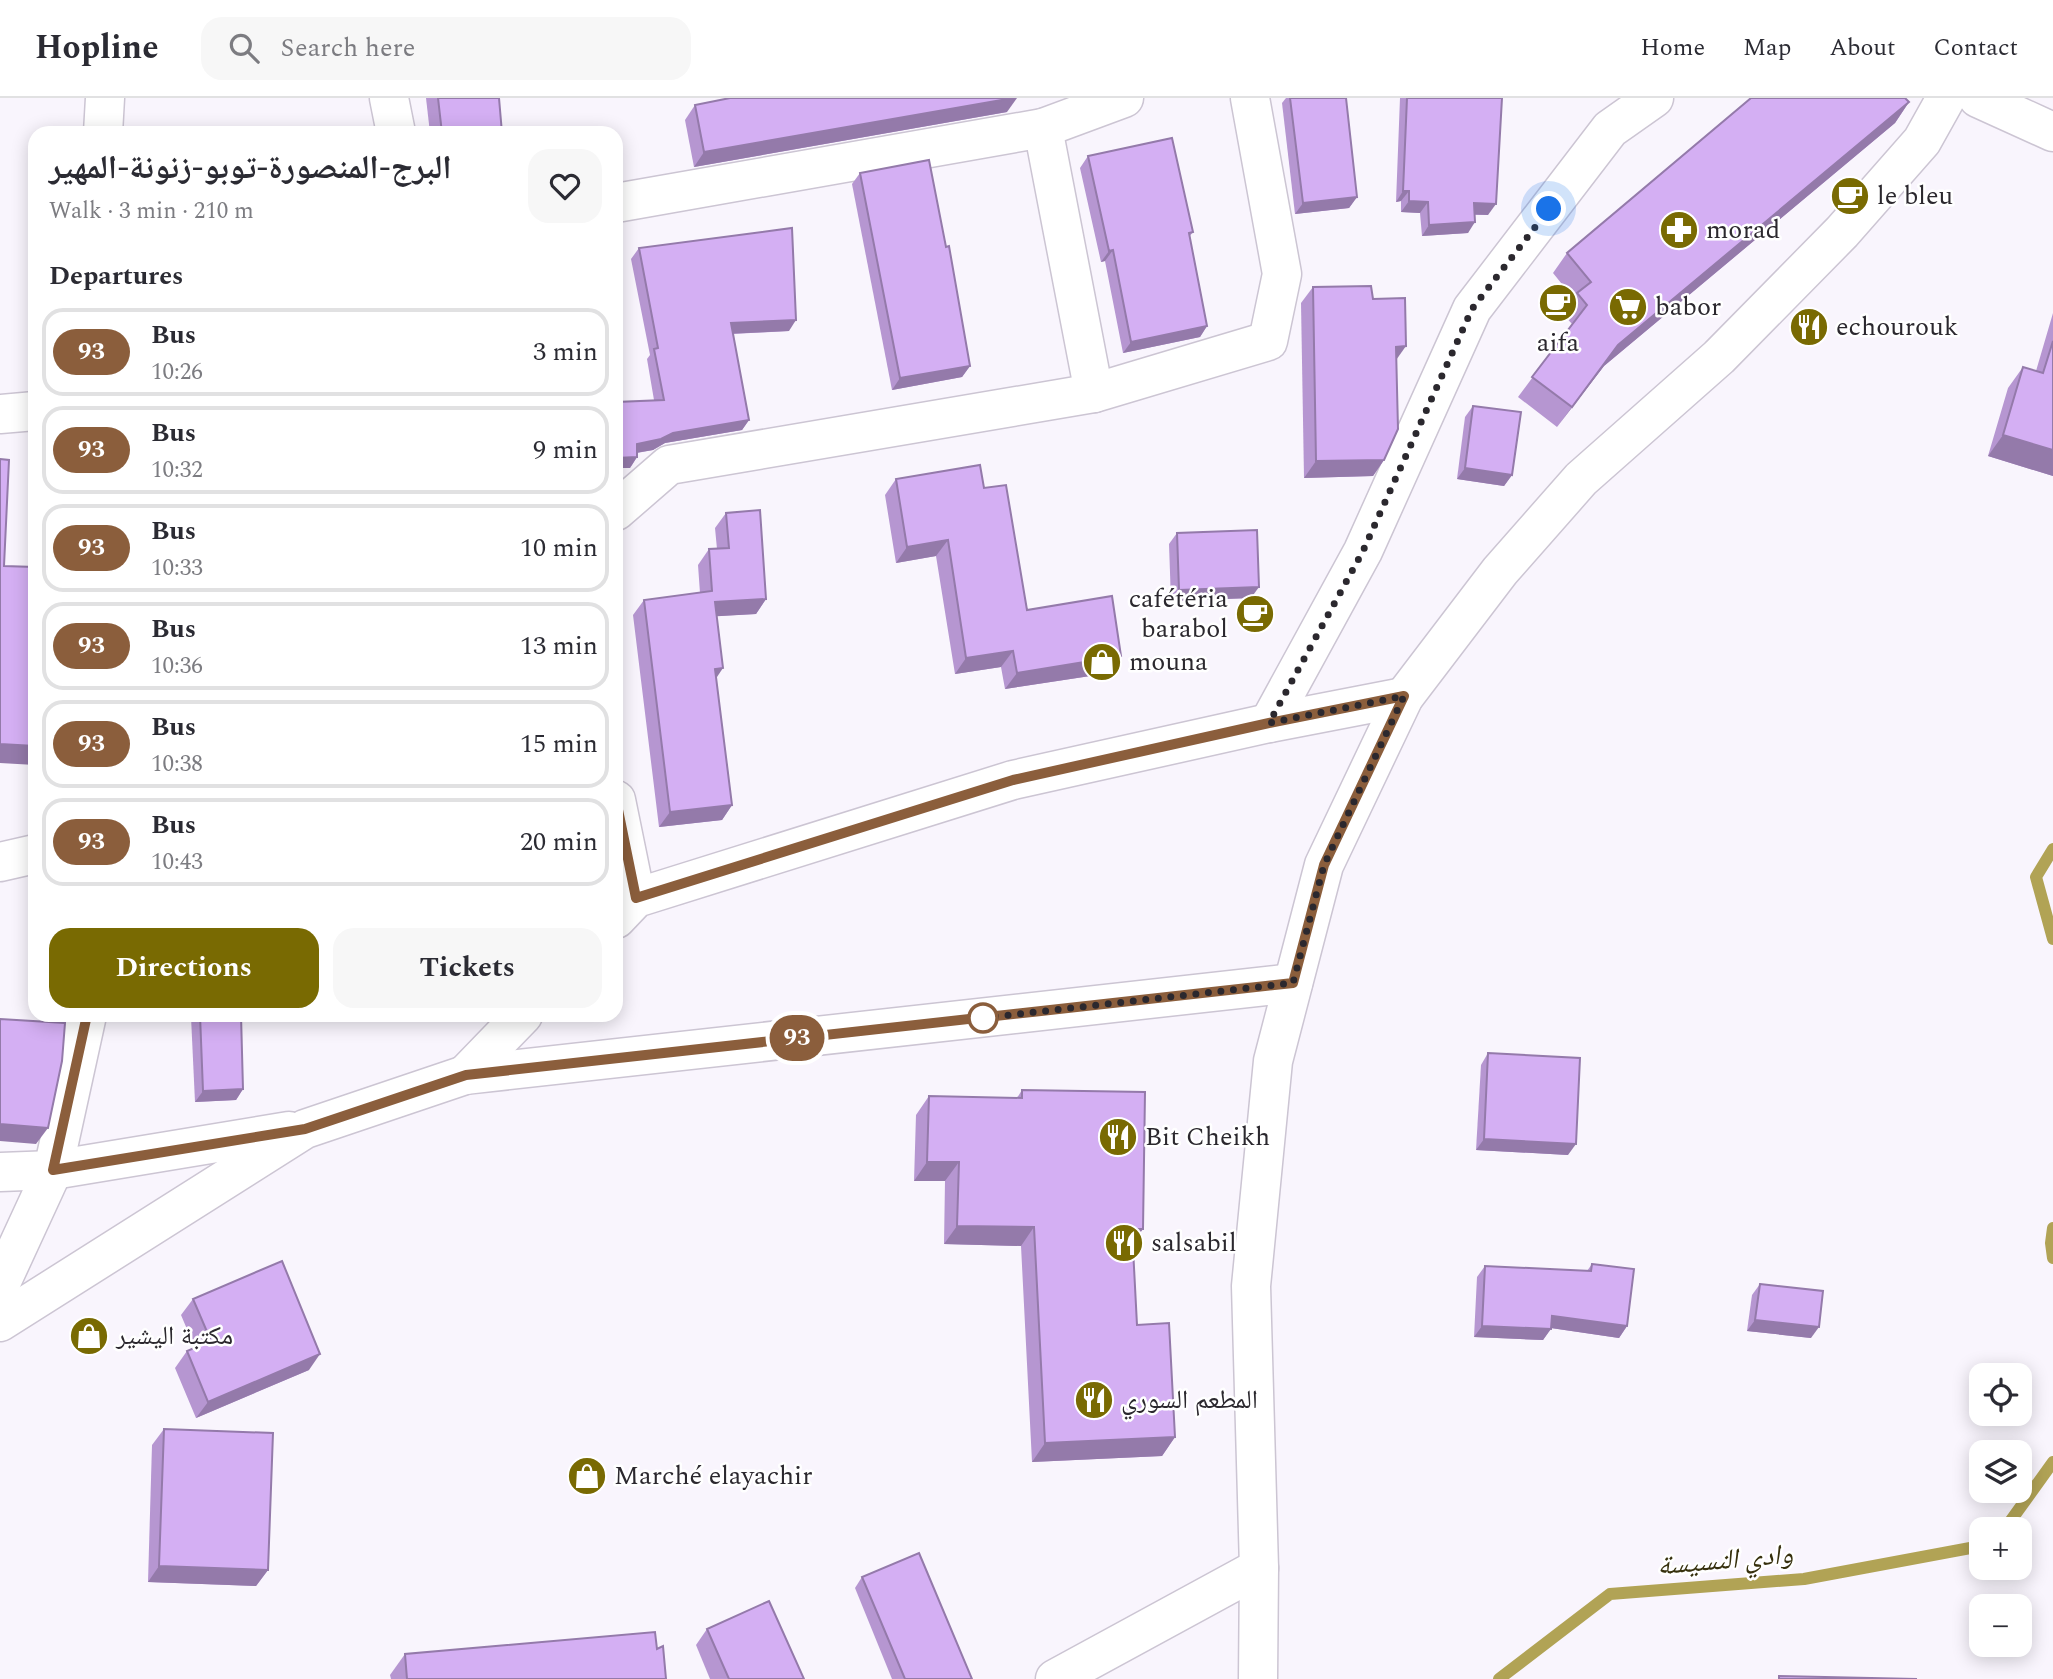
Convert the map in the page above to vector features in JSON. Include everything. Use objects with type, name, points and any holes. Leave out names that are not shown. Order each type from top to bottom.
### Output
[{"type":"street","points":[[103,126],[105,98]]},
{"type":"street","points":[[389,98],[395,126]]},
{"type":"street","points":[[623,202],[1044,128],[1124,98]]},
{"type":"street","points":[[623,505],[669,465],[1094,393],[1268,341],[1282,274],[1250,98]]},
{"type":"street","points":[[1269,723],[1363,551],[1472,309],[1611,129],[1654,98]]},
{"type":"street","points":[[1258,1679],[1259,1567],[1251,1286],[1273,1060],[1324,865],[1404,696],[1500,572],[1581,480],[1719,357],[1842,232],[1922,141],[1946,98]]},
{"type":"street","points":[[1978,98],[2053,132]]},
{"type":"street","points":[[1044,128],[1094,393]]},
{"type":"street","points":[[0,414],[28,412]]},
{"type":"street","points":[[623,876],[626,908],[1013,780],[1404,696]]},
{"type":"street","points":[[0,862],[28,856]]},
{"type":"street","points":[[0,1171],[53,1170],[305,1129],[466,1075],[1293,983]]},
{"type":"street","points":[[0,1285],[53,1170],[85,1022]]},
{"type":"street","points":[[466,1075],[516,1022]]},
{"type":"street","points":[[0,1322],[305,1129]]},
{"type":"street","points":[[1055,1679],[1259,1567]]},
{"type":"building","points":[[438,98],[499,98],[501,126],[441,126]]},
{"type":"building","points":[[730,98],[1013,98],[704,152],[695,105]]},
{"type":"building","points":[[1290,98],[1346,98],[1357,197],[1303,203]]},
{"type":"building","points":[[1407,98],[1502,98],[1496,204],[1474,203],[1475,222],[1429,225],[1428,202],[1409,201],[1409,191],[1403,191]]},
{"type":"building","points":[[1751,98],[1905,98],[1909,102],[1618,345],[1572,407],[1532,377],[1587,305],[1577,293],[1591,282],[1567,253]]},
{"type":"building","points":[[1172,138],[1193,232],[1189,233],[1207,326],[1131,342],[1113,250],[1109,251],[1088,156]]},
{"type":"building","points":[[929,160],[946,247],[949,246],[970,366],[900,378],[860,173]]},
{"type":"building","points":[[792,228],[796,320],[731,323],[749,420],[673,433],[661,439],[637,444],[637,457],[623,458],[623,402],[664,400],[654,349],[658,348],[639,248]]},
{"type":"building","points":[[1371,286],[1373,299],[1405,298],[1406,346],[1396,347],[1398,429],[1384,460],[1316,461],[1313,287]]},
{"type":"building","points":[[2053,341],[2053,450],[2003,435],[2023,367],[2043,373]]},
{"type":"building","points":[[1473,406],[1521,412],[1512,475],[1465,468]]},
{"type":"building","points":[[0,459],[9,460],[4,566],[28,567],[28,746],[0,744]]},
{"type":"building","points":[[980,465],[984,488],[1006,485],[1027,610],[1112,596],[1121,656],[1017,673],[1013,651],[966,658],[948,540],[907,547],[896,479]]},
{"type":"building","points":[[760,510],[766,599],[715,602],[723,668],[715,669],[732,805],[670,812],[644,600],[712,591],[709,549],[729,548],[726,513]]},
{"type":"building","points":[[1257,530],[1259,587],[1179,590],[1177,533]]},
{"type":"building","points":[[0,1019],[65,1023],[62,1061],[48,1128],[0,1124]]},
{"type":"building","points":[[200,1022],[241,1022],[243,1089],[203,1091]]},
{"type":"building","points":[[1488,1053],[1580,1058],[1576,1144],[1484,1139]]},
{"type":"building","points":[[1022,1090],[1145,1092],[1143,1229],[1132,1229],[1137,1325],[1169,1323],[1175,1437],[1045,1443],[1034,1227],[957,1226],[959,1162],[927,1162],[929,1096],[1022,1098]]},
{"type":"building","points":[[282,1261],[320,1354],[208,1402],[187,1351],[211,1341],[193,1299]]},
{"type":"building","points":[[1592,1264],[1634,1269],[1627,1326],[1552,1316],[1551,1329],[1482,1326],[1485,1266],[1591,1271]]},
{"type":"building","points":[[1760,1284],[1823,1291],[1819,1327],[1755,1320]]},
{"type":"building","points":[[164,1429],[273,1433],[268,1570],[159,1566]]},
{"type":"building","points":[[919,1553],[972,1679],[905,1679],[862,1577]]},
{"type":"building","points":[[769,1601],[804,1679],[729,1679],[707,1629]]},
{"type":"building","points":[[655,1632],[657,1649],[663,1646],[666,1679],[407,1679],[405,1654]]},
{"type":"building","points":[[1779,1676],[1917,1679],[1779,1679]]},
{"type":"waterway","name":"وادي النسيسة","points":[[2053,849],[2036,877],[2053,939]]},
{"type":"waterway","name":"وادي النسيسة","points":[[2053,1228],[2053,1258]]},
{"type":"waterway","name":"وادي النسيسة","points":[[2013,1517],[2053,1462]]},
{"type":"waterway","name":"وادي النسيسة","points":[[1499,1679],[1610,1594],[1804,1579],[1969,1548]]},
{"type":"bus line","name":"93","points":[[85,1022],[53,1170],[305,1129],[466,1075],[1293,983],[1324,865],[1404,696],[1013,780],[636,898],[623,834]]},
{"type":"place","name":"le bleu","points":[[1850,196]]},
{"type":"place","name":"morad","points":[[1679,230]]},
{"type":"place","name":"aifa","points":[[1558,303]]},
{"type":"place","name":"babor","points":[[1628,307]]},
{"type":"place","name":"echourouk","points":[[1809,327]]},
{"type":"place","name":"cafétéria barabol","points":[[1255,614]]},
{"type":"place","name":"mouna","points":[[1102,662]]},
{"type":"place","name":"Bit Cheikh","points":[[1118,1137]]},
{"type":"place","name":"salsabil","points":[[1124,1243]]},
{"type":"place","name":"مكتبة اليشير","points":[[89,1336]]},
{"type":"place","name":"المطعم السوري","points":[[1094,1400]]},
{"type":"place","name":"Marché elayachir","points":[[587,1476]]},
{"type":"route","points":[[983,1018],[1293,983],[1324,865],[1404,696],[1269,723],[1363,551],[1472,309],[1549,209]]}]
